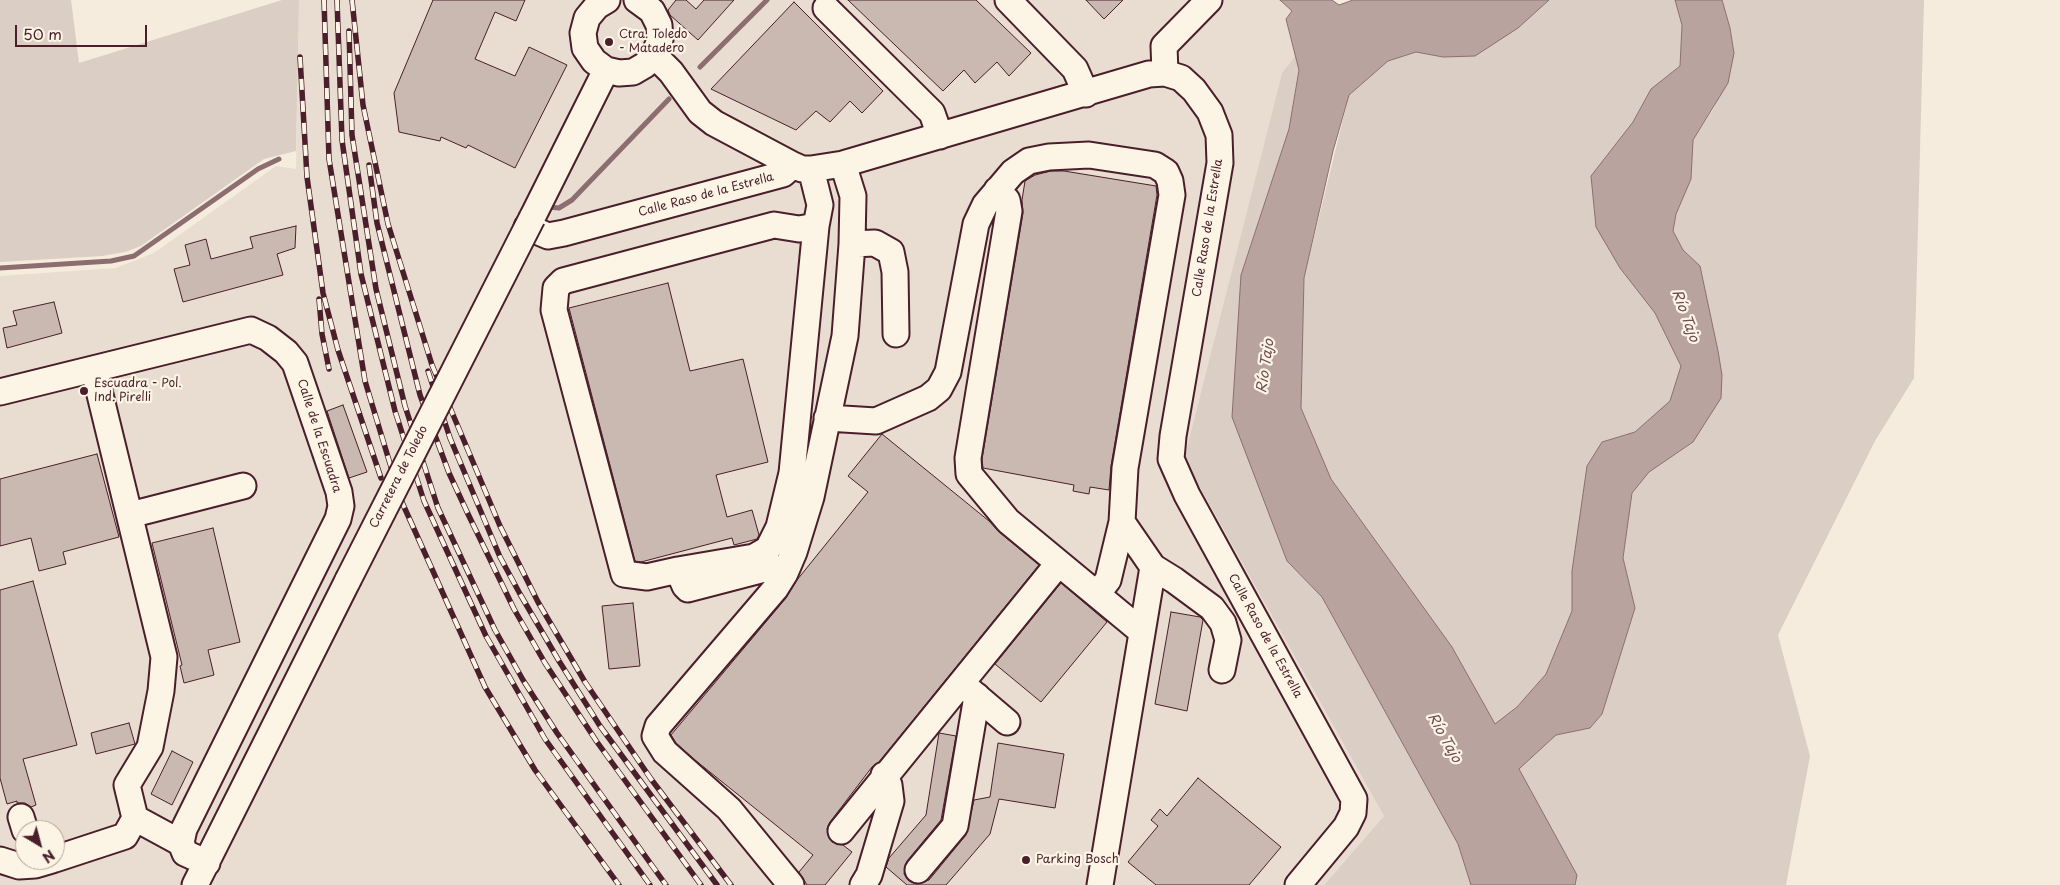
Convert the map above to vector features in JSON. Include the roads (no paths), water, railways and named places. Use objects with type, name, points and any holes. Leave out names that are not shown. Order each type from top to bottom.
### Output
[{"type":"street","points":[[607,0],[597,6],[587,18],[584,33],[586,48],[594,61],[606,70],[619,73],[633,72],[645,65],[654,55],[660,40],[659,25],[652,11],[639,0]]},
{"type":"street","points":[[1008,0],[1075,69],[1086,94]]},
{"type":"street","points":[[1165,73],[1164,46],[1209,0]]},
{"type":"street","points":[[826,8],[932,113],[940,136]]},
{"type":"street","points":[[654,55],[671,72],[700,112],[714,123],[802,167],[820,205],[816,226],[792,474],[779,527],[768,549],[754,557],[647,577],[624,574],[554,310],[556,288],[562,281],[774,225],[800,229],[816,226]]},
{"type":"street","name":"Carretera de Toledo","points":[[195,885],[606,70]]},
{"type":"street","name":"Calle Raso de la Estrella","points":[[529,223],[548,236],[683,202],[802,167],[843,164],[1149,74],[1165,73],[1181,78],[1194,90],[1210,112],[1219,135],[1220,163],[1171,459],[1187,495],[1354,799],[1353,813],[1346,827],[1298,885]]},
{"type":"street","points":[[827,418],[876,421],[928,398],[939,389],[948,372],[976,224],[985,205],[997,190],[1013,172],[1029,160],[1090,155],[1155,165],[1166,172],[1170,181],[1172,195],[1125,468],[1122,522],[1108,580],[1097,594]]},
{"type":"street","points":[[792,885],[728,809],[705,786],[665,752],[655,736],[658,726],[775,589],[786,573],[811,498],[845,336],[852,244],[853,196],[843,164]]},
{"type":"street","points":[[997,190],[1007,200],[1009,211],[968,458],[969,474],[1008,521],[1058,564],[1141,630]]},
{"type":"street","points":[[852,244],[875,243],[890,252],[895,272],[896,334]]},
{"type":"street","name":"Calle de la Escuadra","points":[[0,392],[251,330],[268,338],[286,352],[295,364],[339,492],[341,506],[338,519],[184,829],[181,843]]},
{"type":"street","points":[[65,855],[125,836],[135,818],[127,785],[150,747],[162,691],[164,657],[94,370]]},
{"type":"street","points":[[130,515],[242,486]]},
{"type":"street","points":[[1122,522],[1152,567],[1174,580],[1212,608],[1223,622],[1228,640],[1222,670]]},
{"type":"street","points":[[841,831],[884,775],[969,690],[1058,564]]},
{"type":"street","points":[[1100,885],[1152,567]]},
{"type":"street","points":[[678,570],[685,586],[688,588],[774,568],[786,573]]},
{"type":"street","points":[[969,690],[1006,722]]},
{"type":"street","points":[[918,870],[955,826],[969,690]]},
{"type":"street","points":[[863,885],[869,875],[891,801],[889,785],[884,775]]},
{"type":"street","points":[[135,818],[181,843],[186,853],[207,863]]},
{"type":"street","points":[[0,860],[15,865]]},
{"type":"water","name":"Río Tajo","points":[[1280,0],[1332,0],[1339,5],[1353,0],[1549,0],[1518,28],[1475,56],[1443,57],[1416,52],[1388,61],[1349,95],[1333,151],[1304,278],[1301,408],[1331,479],[1452,647],[1495,724],[1517,707],[1546,674],[1572,611],[1572,571],[1587,466],[1602,442],[1635,432],[1670,401],[1681,366],[1655,313],[1620,268],[1596,227],[1591,176],[1633,122],[1651,89],[1680,66],[1682,25],[1675,0],[1722,0],[1730,28],[1734,53],[1728,83],[1693,140],[1691,179],[1676,214],[1673,231],[1683,250],[1700,266],[1722,375],[1721,398],[1693,442],[1649,472],[1632,493],[1623,558],[1635,608],[1602,714],[1590,728],[1556,735],[1519,769],[1577,875],[1575,885],[1471,885],[1458,844],[1322,597],[1287,561],[1232,417],[1241,275],[1289,129],[1299,70],[1286,19],[1292,11]]},
{"type":"waterway","points":[[700,67],[767,0]]},
{"type":"waterway","points":[[548,207],[559,208],[572,200],[669,99]]},
{"type":"waterway","points":[[0,268],[111,261],[134,256],[258,169],[279,159]]},
{"type":"railway","points":[[324,0],[329,159],[365,381],[401,500],[485,687],[535,770],[619,885]]},
{"type":"railway","points":[[337,0],[342,140],[361,274],[395,411],[424,501],[486,636],[545,739],[650,885]]},
{"type":"railway","points":[[352,0],[363,105],[388,224],[432,365],[500,526],[538,602],[585,682],[651,779],[731,885]]},
{"type":"railway","points":[[349,31],[352,135],[376,289],[405,406],[438,508],[495,630],[523,680],[557,733],[666,885]]},
{"type":"railway","points":[[300,57],[307,177],[323,293],[338,350],[381,478]]},
{"type":"railway","points":[[369,165],[377,223],[420,395],[449,473],[514,609],[545,663],[597,742],[701,885]]},
{"type":"railway","points":[[319,299],[322,334],[329,369]]},
{"type":"railway","points":[[428,371],[450,438],[500,557],[520,594],[600,726],[717,885]]},
{"type":"place","name":"Ctra. Toledo - Matadero","points":[[609,42]]},
{"type":"place","name":"Escuadra - Pol. Ind. Pirelli","points":[[84,391]]},
{"type":"place","name":"Parking Bosch","points":[[1026,860]]}]
